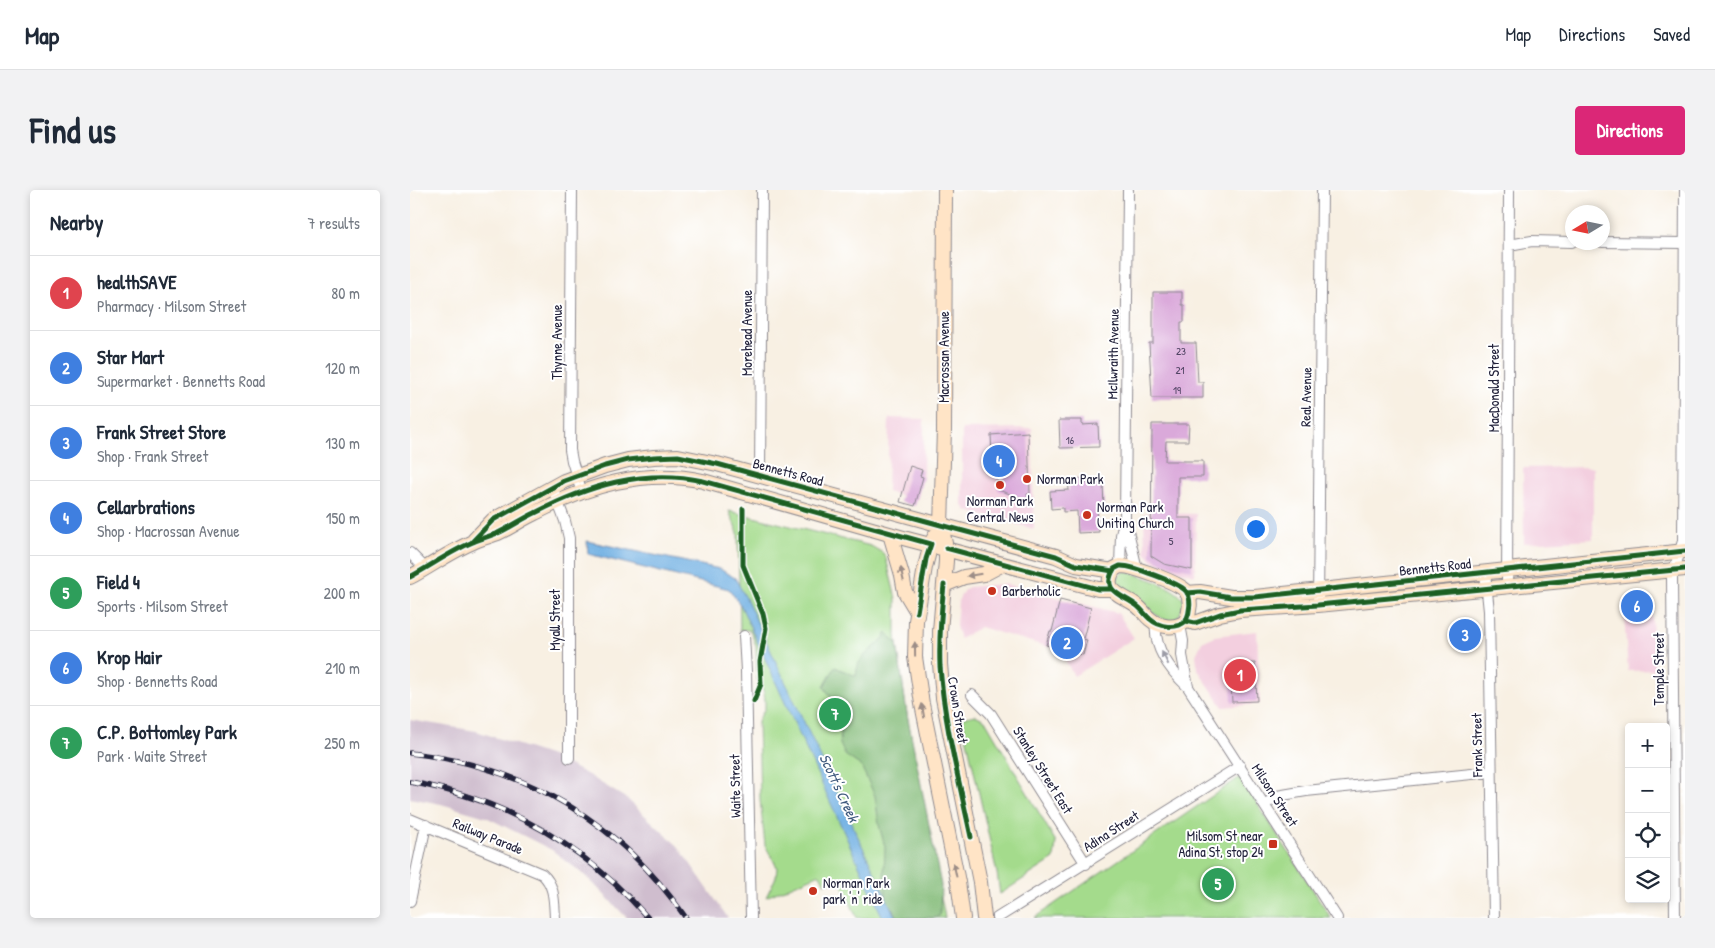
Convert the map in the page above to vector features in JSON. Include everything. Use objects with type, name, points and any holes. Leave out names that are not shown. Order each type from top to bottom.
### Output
[{"type":"main road","name":"Macrossan Avenue","points":[[941,525],[944,430],[945,190]]},
{"type":"main road","name":"Bennetts Road","points":[[472,542],[493,520],[552,486],[576,476],[628,460],[666,456],[689,457],[1056,556],[1076,565],[1101,568],[1128,566],[1181,586],[1187,593],[1200,592],[1218,596],[1242,598],[1683,551]]},
{"type":"main road","name":"Bennetts Road","points":[[410,577],[472,542],[499,532],[558,502],[617,481],[659,476],[688,478],[1098,589],[1112,589]]},
{"type":"main road","points":[[941,525],[926,559],[917,612],[914,646],[916,669],[958,882],[963,918]]},
{"type":"main road","name":"Crown Street","points":[[941,525],[946,548],[940,631],[940,664],[944,698],[980,882],[984,918]]},
{"type":"main road","points":[[890,534],[905,592],[917,612]]},
{"type":"main road","points":[[944,585],[964,577],[984,574],[1003,564]]},
{"type":"main road","points":[[1117,568],[1111,577],[1112,589],[1118,596],[1137,606],[1148,618],[1156,623]]},
{"type":"main road","name":"Bennetts Road","points":[[1156,623],[1170,627],[1195,622],[1229,611],[1318,605],[1679,569]]},
{"type":"main road","points":[[1183,623],[1190,607],[1187,593]]},
{"type":"street","name":"Thynne Avenue","points":[[572,190],[570,450],[582,493]]},
{"type":"street","name":"Morehead Avenue","points":[[760,476],[762,190]]},
{"type":"street","name":"McIlwraith Avenue","points":[[1117,568],[1125,518],[1128,190]]},
{"type":"street","name":"Real Avenue","points":[[1318,605],[1322,190]]},
{"type":"street","name":"MacDonald Street","points":[[1507,586],[1510,190]]},
{"type":"street","points":[[1679,569],[1683,551],[1685,190]]},
{"type":"street","points":[[1509,245],[1532,241],[1565,242]]},
{"type":"street","points":[[1610,242],[1684,243]]},
{"type":"street","name":"Myall Street","points":[[552,486],[567,530],[569,547],[569,758]]},
{"type":"street","name":"McIlwraith Avenue","points":[[1125,518],[1137,569]]},
{"type":"street","points":[[410,552],[426,569]]},
{"type":"street","name":"Temple Street","points":[[1675,918],[1672,636],[1679,569]]},
{"type":"street","name":"Frank Street","points":[[1485,573],[1490,630],[1494,918]]},
{"type":"street","name":"Milsom Street","points":[[1156,623],[1155,633],[1164,657],[1173,673],[1188,687],[1337,918]]},
{"type":"street","name":"Milsom Street","points":[[1183,623],[1182,655],[1188,687]]},
{"type":"street","name":"Waite Street","points":[[744,636],[750,701],[755,870],[751,918]]},
{"type":"street","name":"Stanley Street East","points":[[972,695],[991,714],[1086,864]]},
{"type":"street","name":"Adina Street","points":[[998,918],[1240,766]]},
{"type":"street","points":[[1264,805],[1277,796],[1306,791],[1491,772]]},
{"type":"street","name":"Railway Parade","points":[[410,819],[536,871],[551,884],[555,918]]},
{"type":"street","points":[[410,901],[426,825]]},
{"type":"shaded area","points":[[889,418],[924,419],[923,477],[917,500],[887,492]]},
{"type":"shaded area","points":[[1032,428],[1034,529],[967,511],[962,504],[962,429]]},
{"type":"shaded area","points":[[1593,467],[1593,539],[1524,543],[1523,468]]},
{"type":"shaded area","points":[[1144,513],[1196,514],[1195,575],[1162,566],[1151,560],[1145,552]]},
{"type":"shaded area","points":[[1005,584],[1118,613],[1134,638],[1074,676],[1059,650],[980,627],[960,639],[956,626],[958,601],[964,590],[969,587]]},
{"type":"shaded area","points":[[1651,599],[1655,670],[1628,671],[1623,601]]},
{"type":"shaded area","points":[[1257,631],[1260,704],[1223,707],[1198,670],[1196,655],[1202,642],[1215,636]]},
{"type":"shaded area","points":[[410,720],[476,731],[552,756],[627,799],[678,846],[728,918],[627,918],[587,877],[552,850],[486,817],[441,804],[410,798]]},
{"type":"green space","points":[[729,511],[871,546],[883,553],[886,558],[896,599],[896,636],[907,714],[945,918],[857,918],[839,877],[825,884],[820,874],[766,897],[776,877],[777,867],[765,845],[760,800],[758,721],[765,708],[765,700],[764,692],[757,679],[756,646],[750,630],[740,630],[738,533]]},
{"type":"green space","points":[[1126,571],[1166,586],[1180,596],[1184,601],[1180,613],[1175,619],[1169,621],[1163,619],[1122,590],[1118,586],[1117,579]]},
{"type":"green space","points":[[887,633],[897,644],[907,714],[941,885],[940,915],[935,918],[897,917],[887,900],[884,877],[885,847],[879,825],[875,796],[861,766],[845,755],[840,744],[841,729],[837,705],[824,687],[835,667],[856,676],[860,662]]},
{"type":"green space","points":[[975,715],[985,720],[1056,842],[1054,859],[1000,894],[962,718]]},
{"type":"green space","points":[[1240,777],[1331,918],[1034,918]]},
{"type":"water","points":[[587,541],[720,569],[735,578],[896,918],[883,918],[741,606],[729,589],[588,554]]},
{"type":"building","points":[[1153,292],[1182,292],[1184,322],[1181,322],[1181,343],[1196,343],[1198,382],[1203,382],[1203,398],[1152,398],[1149,343],[1153,343]]},
{"type":"building","points":[[1059,420],[1082,420],[1082,425],[1098,424],[1099,447],[1060,448]]},
{"type":"building","points":[[1152,424],[1189,424],[1188,441],[1166,441],[1165,461],[1203,461],[1203,477],[1178,477],[1178,518],[1192,518],[1192,570],[1164,564],[1151,556]]},
{"type":"building","points":[[1028,432],[1030,494],[1027,494],[1028,500],[998,490],[996,454],[992,455],[991,435]]},
{"type":"building","points":[[910,466],[922,470],[920,476],[923,477],[915,506],[900,502]]},
{"type":"building","name":"Norman Park Uniting Church","points":[[1087,478],[1087,484],[1103,483],[1104,508],[1097,508],[1099,532],[1078,533],[1077,511],[1063,512],[1063,508],[1051,509],[1050,491],[1069,490],[1068,479]]},
{"type":"building","points":[[1060,600],[1091,608],[1083,639],[1087,640],[1083,655],[1046,645],[1050,631],[1052,631]]},
{"type":"building","points":[[1255,663],[1257,701],[1232,702],[1230,664]]},
{"type":"railway","points":[[410,753],[452,760],[493,771],[531,786],[567,804],[600,827],[631,854],[660,884],[686,918]]},
{"type":"railway","points":[[410,782],[479,800],[511,813],[541,829],[570,847],[597,868],[648,918]]},
{"type":"cycle path","points":[[472,542],[493,520],[564,481],[628,460],[678,456],[717,464],[1056,556],[1076,565],[1113,571]]},
{"type":"cycle path","points":[[410,577],[479,539],[498,533],[530,515],[575,495],[616,482],[638,478],[681,478],[703,481],[931,544],[926,559],[917,612]]},
{"type":"cycle path","points":[[743,509],[743,565],[763,614],[766,628],[760,662],[761,684],[754,701]]},
{"type":"cycle path","points":[[946,548],[1098,589],[1112,589]]},
{"type":"cycle path","points":[[1187,593],[1200,592],[1231,597],[1255,597],[1685,551]]},
{"type":"cycle path","points":[[1120,566],[1134,568],[1154,575],[1186,591],[1190,606],[1186,621],[1177,626],[1158,624],[1136,605],[1115,592],[1111,588],[1110,577],[1114,569],[1120,566]]},
{"type":"cycle path","points":[[1186,621],[1195,623],[1220,614],[1240,610],[1318,605],[1685,569]]},
{"type":"cycle path","points":[[944,585],[940,646],[942,687],[952,752],[971,837]]},
{"type":"place","name":"Cellarbrations","points":[[999,461]]},
{"type":"place","name":"Norman Park","points":[[1027,479]]},
{"type":"place","name":"Norman Park Central News","points":[[1000,485]]},
{"type":"place","name":"Norman Park Uniting Church","points":[[1087,515]]},
{"type":"place","name":"Barberholic","points":[[992,591]]},
{"type":"place","name":"Krop Hair","points":[[1637,606]]},
{"type":"place","name":"Frank Street Store","points":[[1465,635]]},
{"type":"place","name":"Star Mart","points":[[1067,643]]},
{"type":"place","name":"healthSAVE","points":[[1240,675]]},
{"type":"place","name":"C.P. Bottomley Park","points":[[835,714]]},
{"type":"place","name":"Milsom St near Adina St, stop 24","points":[[1273,844]]},
{"type":"place","name":"Field 4","points":[[1218,884]]},
{"type":"place","name":"Norman Park park 'n' ride","points":[[813,891]]},
{"type":"water label","name":"Scott's Creek","points":[[839,788]]}]
